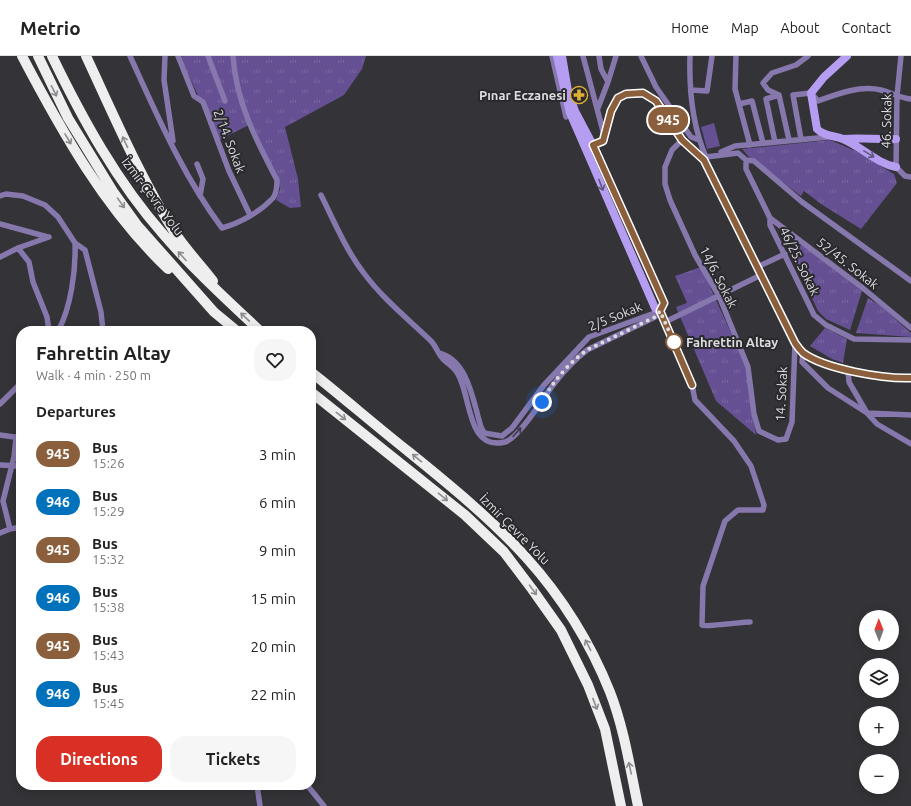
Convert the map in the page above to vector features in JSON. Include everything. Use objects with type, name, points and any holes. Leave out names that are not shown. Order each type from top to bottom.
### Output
[{"type":"highway","points":[[22,56],[59,124],[104,196],[154,256],[231,326]]},
{"type":"highway","points":[[38,56],[68,118],[114,194],[137,225],[214,312]]},
{"type":"highway","name":"İzmir Çevre Yolu","points":[[52,56],[77,107],[115,169],[140,206],[192,267],[255,326]]},
{"type":"highway","points":[[86,56],[126,144],[152,194],[176,235],[230,303]]},
{"type":"highway","name":"İzmir Çevre Yolu","points":[[316,376],[477,508],[515,543],[539,570],[573,616],[610,692],[638,806]]},
{"type":"highway","name":"İzmir Çevre Yolu","points":[[316,396],[465,515],[504,552],[532,589],[561,630],[588,685],[604,729],[621,806]]},
{"type":"street","points":[[130,56],[200,196],[222,228],[234,224],[250,215],[273,197],[277,189],[277,180],[252,132],[244,112],[237,87],[233,56]]},
{"type":"street","points":[[165,56],[164,80],[174,146]]},
{"type":"street","name":"2/14. Sokak","points":[[178,56],[194,96],[203,102],[229,171],[250,215]]},
{"type":"street","points":[[208,56],[225,101]]},
{"type":"street","points":[[552,56],[566,117],[572,112]]},
{"type":"street","points":[[557,56],[572,112],[664,303],[660,311],[692,385],[694,400],[734,441],[751,466],[764,505],[763,510],[735,511],[724,521],[703,586],[702,625],[707,627],[720,623],[750,622]]},
{"type":"street","points":[[562,56],[572,112]]},
{"type":"street","points":[[583,56],[598,108],[604,136]]},
{"type":"street","points":[[599,56],[601,69],[608,82]]},
{"type":"street","points":[[598,108],[616,56]]},
{"type":"street","points":[[641,56],[656,87],[691,137],[699,140]]},
{"type":"street","name":"14. Sokak","points":[[690,56],[691,90],[699,140],[705,157],[795,343],[794,400],[789,434],[786,439],[778,440],[759,431]]},
{"type":"street","points":[[691,90],[708,91],[712,56]]},
{"type":"street","points":[[779,95],[768,90],[763,83],[772,73],[796,65],[808,56]]},
{"type":"street","points":[[801,139],[793,95],[811,93],[824,77],[847,56]]},
{"type":"street","name":"46. Sokak","points":[[901,56],[897,96],[896,167],[905,176],[911,178]]},
{"type":"street","points":[[734,57],[735,90],[750,145]]},
{"type":"street","points":[[811,93],[818,101],[850,90],[880,90],[911,99]]},
{"type":"street","points":[[590,147],[603,141],[611,111],[618,98],[626,94],[643,93],[656,101],[682,140],[705,157],[738,152],[746,160],[754,161],[802,202],[911,281]]},
{"type":"street","points":[[811,93],[817,129],[821,133],[830,137]]},
{"type":"street","points":[[779,95],[789,140]]},
{"type":"street","points":[[775,142],[766,99],[779,95]]},
{"type":"street","points":[[739,104],[752,101],[763,143]]},
{"type":"street","points":[[705,157],[724,152],[735,146],[789,140],[830,137],[843,139],[857,137],[874,140],[896,139]]},
{"type":"street","points":[[843,139],[887,165],[896,167]]},
{"type":"street","name":"14/6. Sokak","points":[[682,140],[672,150],[665,167],[665,184],[670,200],[695,255],[719,296],[748,368],[754,414],[759,431]]},
{"type":"street","name":"46/25. Sokak","points":[[746,160],[746,169],[770,218],[770,225],[814,315],[826,325],[854,340],[911,340]]},
{"type":"street","points":[[197,164],[203,179],[200,196]]},
{"type":"street","points":[[0,196],[6,194],[23,196],[45,206],[58,217],[75,243],[85,250],[101,312],[102,326]]},
{"type":"street","name":"2/5 Sokak","points":[[321,195],[362,272],[379,291],[432,342],[439,353],[457,372],[463,383],[478,434],[489,441],[501,443],[507,441],[518,432],[542,402],[554,383],[577,358],[587,350],[655,317],[660,311]]},
{"type":"street","name":"52/45. Sokak","points":[[770,218],[864,288],[911,328]]},
{"type":"street","points":[[0,224],[49,237],[18,248],[0,257]]},
{"type":"street","points":[[60,326],[68,306],[75,256],[75,243]]},
{"type":"street","points":[[18,248],[29,262],[33,282],[47,317],[49,326]]},
{"type":"street","points":[[665,322],[719,296],[785,254]]},
{"type":"street","name":"2/5 Sokak","points":[[439,353],[448,355],[465,376],[484,433],[502,436],[520,420],[544,385],[589,337],[660,311]]},
{"type":"street","points":[[795,343],[802,352],[832,367],[884,377],[911,378]]},
{"type":"street","points":[[802,352],[802,362],[828,388],[867,413],[911,415]]},
{"type":"street","points":[[848,370],[848,382],[867,413],[877,424],[911,444]]},
{"type":"street","points":[[0,404],[16,388]]},
{"type":"street","points":[[0,435],[16,438]]},
{"type":"street","points":[[10,529],[2,508],[16,450]]},
{"type":"street","points":[[0,465],[16,466]]},
{"type":"street","points":[[0,533],[16,528]]},
{"type":"street","points":[[258,790],[260,806]]},
{"type":"street","points":[[311,790],[324,806]]},
{"type":"green space","points":[[366,56],[362,69],[344,95],[285,127],[298,179],[301,207],[290,208],[276,200],[280,189],[278,179],[251,124],[219,140],[180,57]]},
{"type":"green space","points":[[714,123],[720,146],[707,149],[701,127]]},
{"type":"green space","points":[[830,140],[858,152],[894,174],[897,183],[861,229],[821,204],[804,191],[801,196],[748,156],[742,149]]},
{"type":"green space","points":[[802,245],[862,291],[850,330],[826,319],[818,311],[790,251]]},
{"type":"green space","points":[[701,267],[747,368],[756,435],[716,401],[676,307],[687,303],[675,276]]},
{"type":"green space","points":[[868,298],[881,306],[911,333],[911,337],[856,333]]},
{"type":"green space","points":[[825,328],[847,339],[843,363],[832,359],[810,346]]},
{"type":"bus line","name":"945","points":[[692,385],[660,311],[664,306],[664,303],[593,145],[603,141],[614,104],[618,98],[626,94],[643,93],[656,101],[682,140],[704,160],[795,343],[802,352],[832,367],[884,377],[911,378]]},
{"type":"place","name":"Pınar Eczanesi","points":[[579,95]]},
{"type":"place","name":"Fahrettin Altay","points":[[674,342]]},
{"type":"route","points":[[542,402],[554,383],[577,358],[587,350],[655,317],[660,311],[676,347],[674,342]]}]
